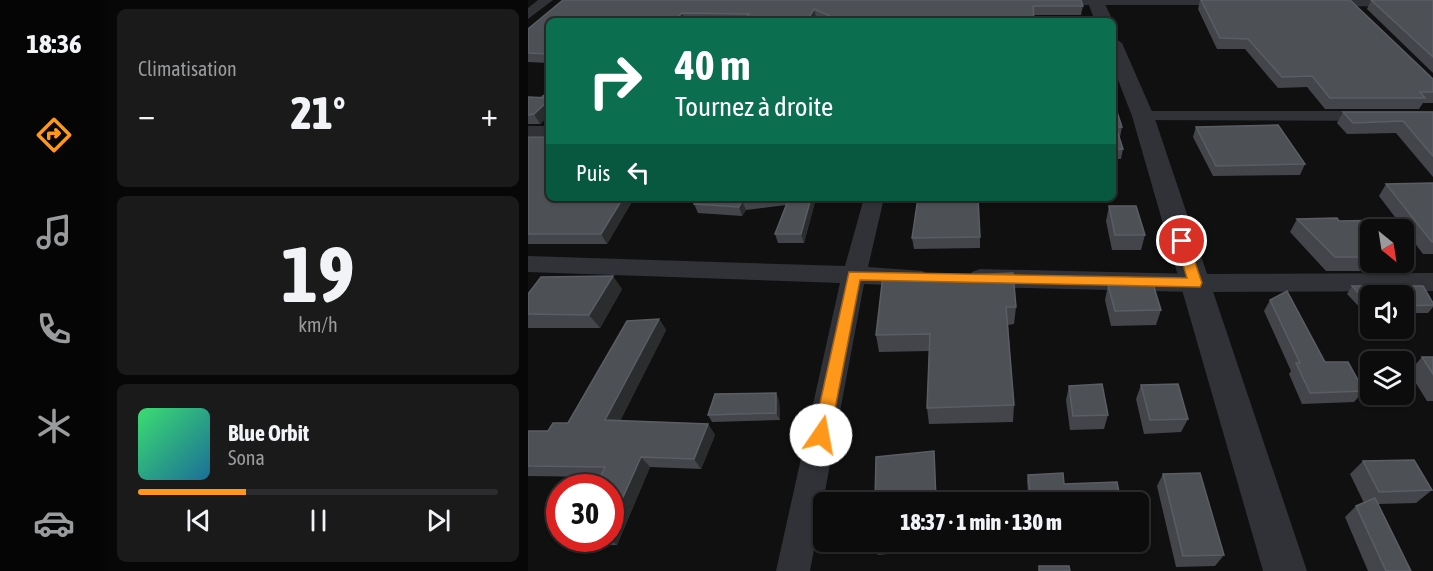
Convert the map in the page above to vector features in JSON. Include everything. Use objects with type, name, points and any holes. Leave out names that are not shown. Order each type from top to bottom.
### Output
[{"type":"street","points":[[528,15],[546,0]]},
{"type":"street","points":[[1096,0],[1103,18]]},
{"type":"street","points":[[1038,1],[1245,1]]},
{"type":"street","points":[[1348,1],[1366,18]]},
{"type":"street","points":[[1303,2],[1433,3]]},
{"type":"street","points":[[1116,50],[1143,116],[1285,571]]},
{"type":"street","points":[[1143,116],[1433,116]]},
{"type":"street","points":[[528,131],[546,131]]},
{"type":"street","points":[[793,571],[854,275],[873,201]]},
{"type":"street","points":[[528,264],[936,277]]},
{"type":"street","points":[[960,278],[1195,283],[1433,282]]},
{"type":"building","points":[[563,0],[1081,0],[1083,6],[1033,6],[1034,18],[834,18],[814,9],[809,18],[746,18],[749,14],[682,13],[677,18],[546,18],[546,54],[528,53],[528,29]]},
{"type":"building","points":[[1201,0],[1350,0],[1433,79],[1433,92],[1420,92],[1425,98],[1330,98],[1312,76],[1282,77],[1248,39],[1220,38]]},
{"type":"building","points":[[1371,0],[1433,0],[1433,57]]},
{"type":"building","points":[[528,97],[546,98],[546,103],[534,114],[528,115]]},
{"type":"building","points":[[1116,109],[1122,127],[1116,127]]},
{"type":"building","points":[[1343,112],[1433,112],[1433,156],[1403,121],[1353,123]]},
{"type":"building","points":[[1278,125],[1305,164],[1216,166],[1196,127]]},
{"type":"building","points":[[1116,127],[1123,149],[1116,150]]},
{"type":"building","points":[[528,137],[546,137],[546,201],[621,201],[601,234],[528,234]]},
{"type":"building","points":[[1433,183],[1433,242],[1432,242],[1386,184]]},
{"type":"building","points":[[696,201],[742,201],[739,207],[694,204]]},
{"type":"building","points":[[788,201],[810,201],[801,234],[775,234]]},
{"type":"building","points":[[918,201],[978,201],[980,237],[912,238]]},
{"type":"building","points":[[1109,206],[1136,206],[1145,235],[1115,235]]},
{"type":"building","points":[[1337,218],[1339,221],[1360,221],[1360,257],[1335,257],[1297,219]]},
{"type":"building","points":[[1013,273],[1016,307],[1006,307],[1014,405],[927,408],[930,334],[876,335],[883,275],[918,274],[918,277]]},
{"type":"building","points":[[613,276],[589,315],[528,314],[528,294],[541,277]]},
{"type":"building","points":[[1153,284],[1161,310],[1115,311],[1108,285]]},
{"type":"building","points":[[1352,286],[1360,286],[1360,294]]},
{"type":"building","points":[[1414,286],[1423,286],[1433,305],[1414,306]]},
{"type":"building","points":[[1287,291],[1325,362],[1348,362],[1360,384],[1360,391],[1310,393],[1296,363],[1300,363],[1270,300]]},
{"type":"building","points":[[659,319],[605,420],[708,424],[694,459],[641,457],[624,495],[624,474],[602,474],[605,467],[528,466],[528,431],[548,431],[553,423],[568,423],[627,321]]},
{"type":"building","points":[[1422,357],[1433,357],[1433,374]]},
{"type":"building","points":[[1102,384],[1108,415],[1073,416],[1069,386]]},
{"type":"building","points":[[1178,384],[1188,419],[1150,420],[1141,385]]},
{"type":"building","points":[[776,393],[776,413],[708,415],[715,394]]},
{"type":"building","points":[[934,451],[936,492],[875,492],[876,457]]},
{"type":"building","points":[[1414,460],[1432,490],[1379,492],[1363,461]]},
{"type":"building","points":[[1063,473],[1064,484],[1117,482],[1119,492],[1030,492],[1028,475]]},
{"type":"building","points":[[1200,473],[1224,555],[1183,556],[1163,474]]},
{"type":"building","points":[[1375,498],[1411,571],[1386,571],[1356,506]]},
{"type":"building","points":[[1039,566],[1069,566],[1070,571],[1039,571]]},
{"type":"route","points":[[821,435],[854,275],[1195,283],[1182,241]]}]
